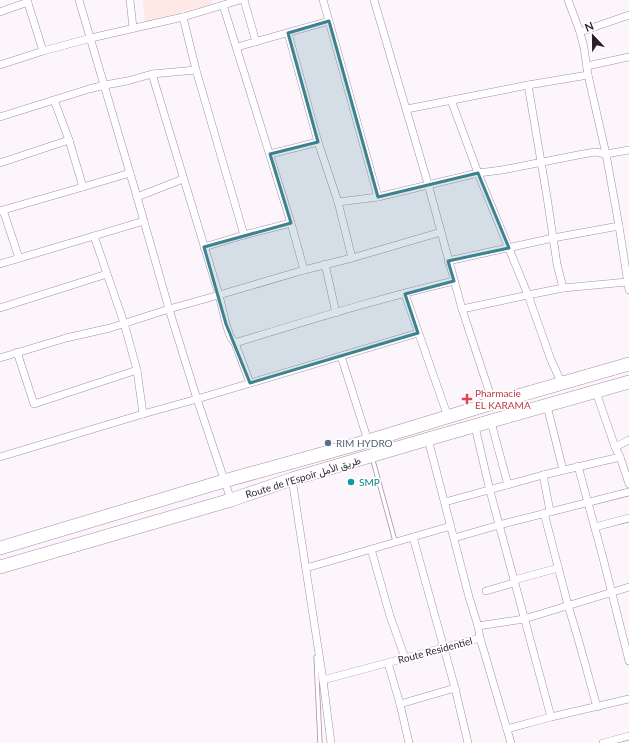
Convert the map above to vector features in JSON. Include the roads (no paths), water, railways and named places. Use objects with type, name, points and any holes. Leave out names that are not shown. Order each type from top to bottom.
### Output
[{"type":"highway","name":"Route de l’Espoir طريق الأمل","points":[[0,548],[224,481],[448,418],[493,403],[629,364]]},
{"type":"highway","name":"Route de l’Espoir طريق الأمل","points":[[0,567],[231,500],[428,439],[629,382]]},
{"type":"street","points":[[79,0],[169,309],[231,500]]},
{"type":"street","points":[[130,0],[133,28]]},
{"type":"street","points":[[0,65],[91,38],[183,17],[219,4],[240,0]]},
{"type":"street","points":[[244,0],[256,42]]},
{"type":"street","points":[[323,0],[378,197]]},
{"type":"street","points":[[374,0],[428,184],[462,309],[493,403]]},
{"type":"street","points":[[462,309],[564,288],[628,286],[626,248],[619,226],[606,154],[580,32],[568,0]]},
{"type":"street","points":[[0,12],[27,1],[43,51]]},
{"type":"street","points":[[219,4],[237,47],[304,270]]},
{"type":"street","points":[[580,32],[629,15]]},
{"type":"street","points":[[183,17],[196,70],[244,235]]},
{"type":"street","points":[[237,47],[329,21]]},
{"type":"street","points":[[288,33],[318,142],[338,202],[352,258]]},
{"type":"street","points":[[587,66],[629,57]]},
{"type":"street","points":[[0,117],[105,85],[152,74],[196,70]]},
{"type":"street","points":[[152,74],[219,295],[226,324],[250,383]]},
{"type":"street","points":[[406,109],[588,74]]},
{"type":"street","points":[[528,85],[557,264],[564,288]]},
{"type":"street","points":[[54,100],[69,140],[83,188]]},
{"type":"street","points":[[451,100],[478,174],[528,295],[550,360],[562,384]]},
{"type":"street","points":[[0,163],[69,140]]},
{"type":"street","points":[[270,154],[318,142]]},
{"type":"street","points":[[338,202],[378,197],[428,184],[586,153],[595,152],[606,154],[629,150]]},
{"type":"street","points":[[19,258],[1,210],[83,188],[130,173]]},
{"type":"street","points":[[137,197],[183,179]]},
{"type":"street","points":[[0,264],[144,221]]},
{"type":"street","points":[[204,247],[291,223]]},
{"type":"street","points":[[448,261],[553,238],[619,226]]},
{"type":"street","points":[[0,358],[66,338],[110,328],[169,309],[441,232]]},
{"type":"street","points":[[94,236],[124,323],[137,370],[143,414]]},
{"type":"street","points":[[325,264],[336,312]]},
{"type":"street","points":[[0,308],[107,274]]},
{"type":"street","points":[[235,343],[336,312],[454,281]]},
{"type":"street","points":[[405,294],[448,418]]},
{"type":"street","points":[[0,457],[418,333]]},
{"type":"street","points":[[17,352],[34,404],[137,370]]},
{"type":"street","points":[[341,356],[368,441]]},
{"type":"street","points":[[596,392],[629,484]]},
{"type":"street","points":[[547,406],[563,470]]},
{"type":"street","points":[[491,422],[508,485]]},
{"type":"street","points":[[474,426],[514,582],[551,717]]},
{"type":"street","name":"Route Residentiel","points":[[323,680],[480,638],[428,439]]},
{"type":"street","points":[[615,447],[629,440]]},
{"type":"street","points":[[445,502],[578,466],[620,457]]},
{"type":"street","points":[[578,466],[629,661]]},
{"type":"street","points":[[543,475],[547,512],[558,568],[597,707]]},
{"type":"street","points":[[292,480],[323,680],[331,743]]},
{"type":"street","points":[[454,538],[547,512],[629,492]]},
{"type":"street","points":[[595,527],[629,518]]},
{"type":"street","points":[[306,568],[451,526]]},
{"type":"street","points":[[413,537],[455,688],[468,743]]},
{"type":"street","points":[[370,549],[390,616],[405,658]]},
{"type":"street","points":[[486,591],[558,568]]},
{"type":"street","points":[[478,626],[524,619],[629,587]]},
{"type":"street","points":[[480,638],[511,743]]},
{"type":"street","points":[[388,663],[410,743]]},
{"type":"street","points":[[400,704],[455,688]]},
{"type":"street","points":[[507,729],[629,698]]},
{"type":"street","points":[[603,743],[629,736]]},
{"type":"lane","points":[[372,456],[395,541]]},
{"type":"lane","points":[[315,628],[320,743]]},
{"type":"place","name":"Pharmacie EL KARAMA","points":[[467,399]]},
{"type":"place","name":"RIM HYDRO","points":[[328,443]]},
{"type":"place","name":"SMP","points":[[351,482]]}]
